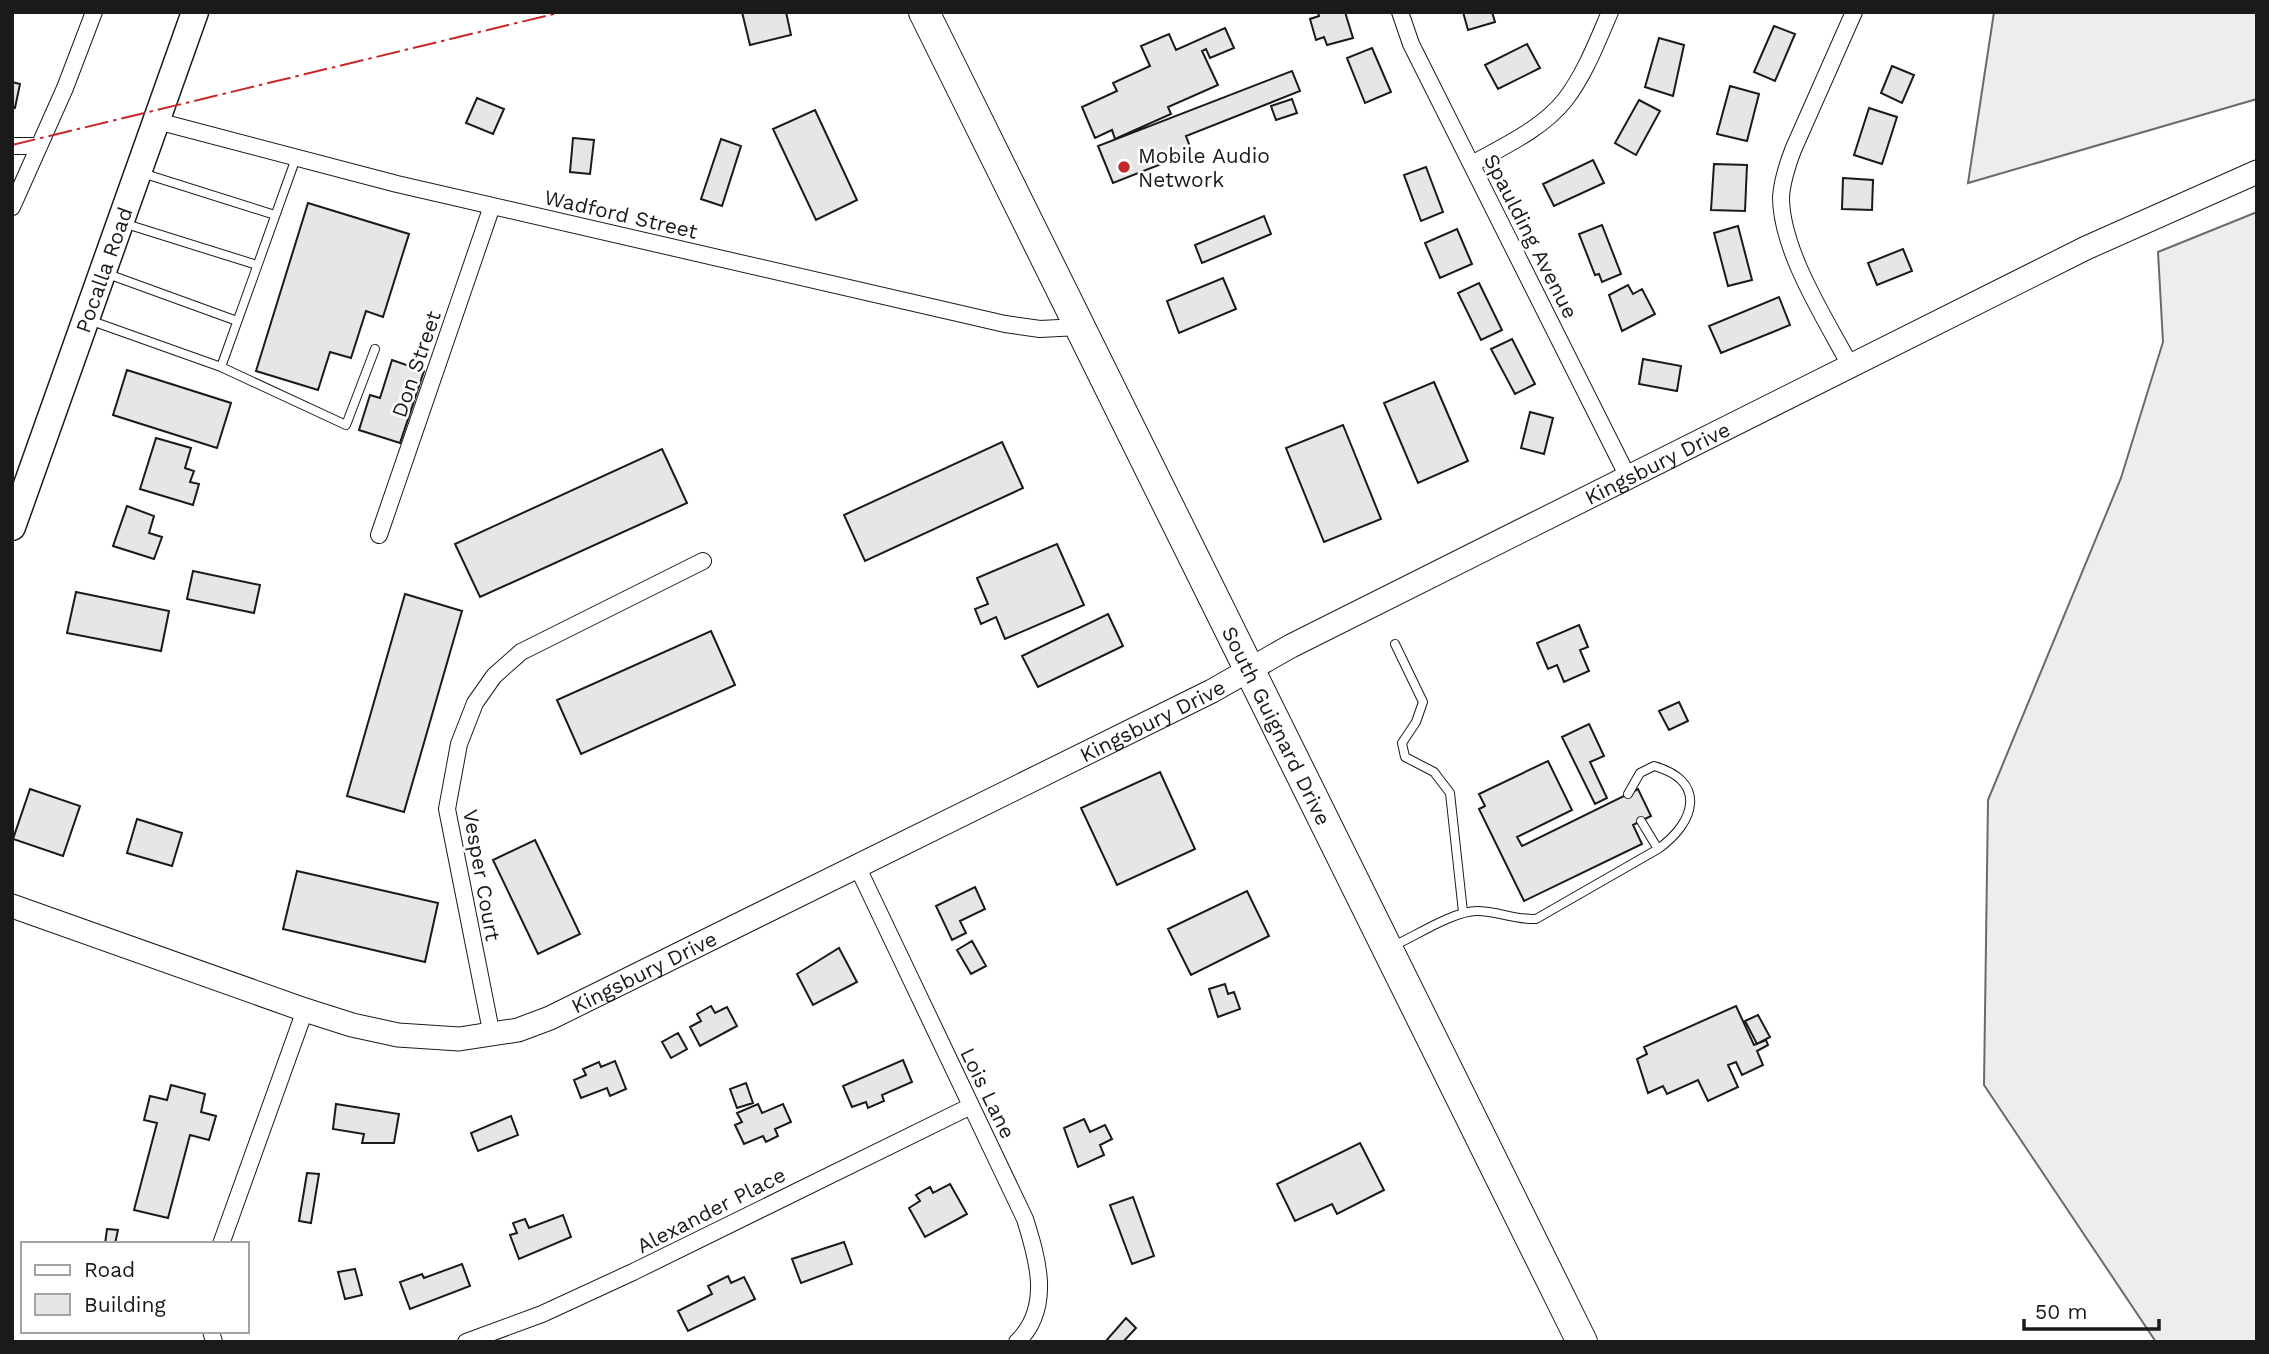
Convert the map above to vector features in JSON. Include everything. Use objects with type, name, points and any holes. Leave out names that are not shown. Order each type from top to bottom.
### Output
[{"type":"highway","points":[[924,12],[973,111]]},
{"type":"highway","points":[[946,12],[973,111]]},
{"type":"highway","name":"South Guignard Drive","points":[[973,111],[1582,1342]]},
{"type":"main road","name":"Pocalla Road","points":[[12,527],[195,12]]},
{"type":"street","points":[[12,207],[40,146],[94,12]]},
{"type":"street","name":"Spaulding Avenue","points":[[1400,12],[1412,44],[1628,477]]},
{"type":"street","points":[[1472,164],[1514,140],[1557,109],[1584,70],[1610,12]]},
{"type":"street","points":[[1851,367],[1796,257],[1781,200],[1785,172],[1793,150],[1854,12]]},
{"type":"street","name":"Wadford Street","points":[[157,121],[492,206],[1005,324],[1040,329],[1079,327]]},
{"type":"street","points":[[12,146],[40,146]]},
{"type":"street","name":"Kingsbury Drive","points":[[12,906],[352,1025],[425,1039],[492,1036],[550,1018],[2097,243],[2257,172]]},
{"type":"street","name":"Don Street","points":[[379,535],[492,206]]},
{"type":"street","name":"Vesper Court","points":[[492,1036],[447,809],[459,744],[475,704],[494,676],[521,652],[703,561]]},
{"type":"street","name":"Lois Lane","points":[[857,866],[1012,1189],[1035,1251],[1039,1301],[1035,1319],[1017,1342]]},
{"type":"street","points":[[222,1242],[305,1010]]},
{"type":"street","name":"Alexander Place","points":[[466,1342],[542,1314],[633,1272],[971,1107]]},
{"type":"lane","points":[[221,367],[296,157]]},
{"type":"lane","points":[[139,172],[275,215]]},
{"type":"lane","points":[[121,223],[257,265]]},
{"type":"lane","points":[[103,272],[237,321]]},
{"type":"lane","points":[[86,319],[221,367],[346,425],[375,349]]},
{"type":"lane","points":[[1395,644],[1423,702],[1416,722],[1402,743],[1405,757],[1434,772],[1450,793],[1463,912]]},
{"type":"lane","points":[[1389,948],[1463,912],[1480,911],[1519,920],[1536,919],[1658,849],[1675,837],[1689,815],[1691,797],[1685,783],[1672,771],[1654,766],[1640,773],[1628,794]]},
{"type":"lane","points":[[1641,821],[1658,849]]},
{"type":"shaded area","points":[[1994,12],[2257,12],[2257,99],[1968,183]]},
{"type":"shaded area","points":[[2257,212],[2257,1342],[2156,1342],[1984,1085],[1988,800],[2121,478],[2163,342],[2158,252]]},
{"type":"building","points":[[742,12],[786,12],[791,35],[750,45]]},
{"type":"building","points":[[1318,12],[1345,12],[1353,38],[1327,45],[1324,37],[1316,40],[1310,19],[1319,16]]},
{"type":"building","points":[[1463,12],[1492,12],[1495,22],[1468,30]]},
{"type":"building","points":[[1774,26],[1795,34],[1775,81],[1754,72]]},
{"type":"building","points":[[1225,28],[1234,48],[1210,58],[1206,49],[1202,51],[1218,85],[1168,107],[1171,114],[1115,139],[1112,130],[1095,138],[1082,107],[1117,91],[1113,83],[1150,66],[1141,46],[1169,34],[1176,50]]},
{"type":"building","points":[[1659,38],[1684,45],[1673,96],[1645,87]]},
{"type":"building","points":[[1527,44],[1540,68],[1498,89],[1485,65]]},
{"type":"building","points":[[1372,48],[1391,92],[1365,103],[1347,58]]},
{"type":"building","points":[[1892,66],[1914,75],[1902,103],[1881,93]]},
{"type":"building","points":[[1292,71],[1300,91],[1186,136],[1192,152],[1113,183],[1098,146]]},
{"type":"building","points":[[12,82],[20,84],[15,108],[12,107]]},
{"type":"building","points":[[1730,86],[1759,94],[1747,141],[1717,134]]},
{"type":"building","points":[[477,98],[504,109],[493,134],[466,123]]},
{"type":"building","points":[[1292,99],[1297,113],[1276,120],[1271,106]]},
{"type":"building","points":[[1639,100],[1660,111],[1636,155],[1615,143]]},
{"type":"building","points":[[1869,108],[1897,117],[1882,164],[1854,155]]},
{"type":"building","points":[[815,110],[857,200],[816,220],[773,129]]},
{"type":"building","points":[[573,138],[594,140],[590,174],[570,172]]},
{"type":"building","points":[[721,139],[741,146],[722,206],[701,199]]},
{"type":"building","points":[[1593,160],[1604,183],[1554,206],[1543,184]]},
{"type":"building","points":[[1714,164],[1747,165],[1745,211],[1711,210]]},
{"type":"building","points":[[1426,167],[1443,212],[1421,221],[1404,175]]},
{"type":"building","points":[[1843,178],[1873,180],[1872,210],[1842,209]]},
{"type":"building","points":[[308,203],[409,234],[383,317],[366,311],[351,358],[330,352],[318,390],[256,371]]},
{"type":"building","points":[[1264,216],[1271,234],[1202,263],[1195,245]]},
{"type":"building","points":[[1602,225],[1621,274],[1602,282],[1599,274],[1595,275],[1579,234]]},
{"type":"building","points":[[1738,226],[1752,280],[1728,286],[1714,233]]},
{"type":"building","points":[[1457,229],[1472,264],[1440,278],[1425,243]]},
{"type":"building","points":[[1903,249],[1912,271],[1877,285],[1868,263]]},
{"type":"building","points":[[1223,278],[1236,309],[1179,333],[1167,301]]},
{"type":"building","points":[[1479,283],[1502,330],[1481,340],[1458,293]]},
{"type":"building","points":[[1628,285],[1633,294],[1642,289],[1655,314],[1622,331],[1609,295]]},
{"type":"building","points":[[1779,297],[1790,325],[1721,353],[1709,326]]},
{"type":"building","points":[[1512,339],[1535,384],[1515,394],[1491,349]]},
{"type":"building","points":[[1643,359],[1681,366],[1677,391],[1639,384]]},
{"type":"building","points":[[392,360],[424,371],[400,443],[359,430],[370,395],[380,398]]},
{"type":"building","points":[[127,370],[231,403],[217,448],[113,415]]},
{"type":"building","points":[[1434,382],[1468,461],[1418,483],[1384,403]]},
{"type":"building","points":[[1530,412],[1553,418],[1544,454],[1521,448]]},
{"type":"building","points":[[1343,425],[1381,519],[1324,542],[1286,448]]},
{"type":"building","points":[[156,438],[191,448],[185,468],[194,471],[190,482],[199,484],[193,505],[140,489]]},
{"type":"building","points":[[1002,442],[1023,488],[865,561],[844,515]]},
{"type":"building","points":[[662,449],[687,503],[480,597],[455,544]]},
{"type":"building","points":[[127,506],[154,516],[149,533],[162,537],[154,559],[113,546]]},
{"type":"building","points":[[1057,544],[1084,605],[1005,639],[996,617],[981,624],[975,609],[988,604],[977,578]]},
{"type":"building","points":[[193,571],[260,585],[254,613],[187,599]]},
{"type":"building","points":[[76,592],[169,611],[161,651],[67,633]]},
{"type":"building","points":[[405,594],[462,611],[404,812],[347,796]]},
{"type":"building","points":[[1108,614],[1123,646],[1038,687],[1022,656]]},
{"type":"building","points":[[1579,625],[1588,647],[1580,650],[1589,671],[1564,682],[1557,665],[1548,669],[1537,643]]},
{"type":"building","points":[[711,631],[735,685],[581,754],[557,700]]},
{"type":"building","points":[[1679,702],[1688,721],[1669,730],[1659,711]]},
{"type":"building","points":[[1589,724],[1604,756],[1590,762],[1607,798],[1595,804],[1562,737]]},
{"type":"building","points":[[1548,761],[1572,810],[1517,837],[1522,846],[1638,789],[1651,816],[1633,825],[1642,844],[1524,901],[1479,809],[1485,806],[1479,794]]},
{"type":"building","points":[[1160,772],[1195,849],[1117,885],[1081,808]]},
{"type":"building","points":[[30,789],[80,806],[63,856],[13,839]]},
{"type":"building","points":[[137,819],[182,833],[172,866],[127,853]]},
{"type":"building","points":[[535,840],[580,934],[538,954],[493,860]]},
{"type":"building","points":[[297,871],[438,903],[425,962],[283,929]]},
{"type":"building","points":[[975,887],[985,909],[960,921],[966,933],[952,940],[936,906]]},
{"type":"building","points":[[1247,891],[1269,936],[1191,975],[1168,929]]},
{"type":"building","points":[[972,941],[986,966],[971,974],[957,950]]},
{"type":"building","points":[[839,948],[857,982],[813,1005],[797,974]]},
{"type":"building","points":[[1225,984],[1228,994],[1234,992],[1240,1009],[1218,1017],[1209,989]]},
{"type":"building","points":[[711,1006],[715,1013],[727,1007],[737,1026],[700,1046],[690,1027],[701,1021],[697,1014]]},
{"type":"building","points":[[1736,1006],[1754,1045],[1766,1040],[1768,1045],[1757,1051],[1763,1065],[1742,1075],[1736,1062],[1728,1065],[1738,1087],[1708,1101],[1698,1080],[1667,1094],[1663,1086],[1648,1093],[1637,1059],[1647,1054],[1644,1047]]},
{"type":"building","points":[[1758,1015],[1770,1037],[1757,1044],[1745,1021]]},
{"type":"building","points":[[678,1033],[687,1049],[671,1058],[662,1042]]},
{"type":"building","points":[[903,1060],[912,1082],[882,1095],[884,1101],[868,1108],[866,1102],[852,1107],[843,1086]]},
{"type":"building","points":[[615,1061],[626,1089],[610,1096],[607,1088],[581,1098],[574,1080],[586,1075],[583,1069],[599,1062],[601,1067]]},
{"type":"building","points":[[746,1083],[753,1103],[737,1108],[730,1089]]},
{"type":"building","points":[[171,1085],[205,1094],[201,1112],[216,1116],[209,1140],[190,1135],[168,1218],[134,1210],[157,1123],[144,1120],[150,1096],[167,1100]]},
{"type":"building","points":[[336,1104],[399,1114],[394,1143],[362,1143],[364,1134],[333,1129]]},
{"type":"building","points":[[758,1104],[762,1113],[783,1104],[791,1122],[775,1129],[778,1136],[766,1142],[763,1136],[744,1144],[735,1125],[742,1122],[737,1113]]},
{"type":"building","points":[[511,1116],[518,1135],[478,1151],[471,1133]]},
{"type":"building","points":[[1084,1119],[1090,1132],[1105,1125],[1112,1139],[1100,1145],[1104,1155],[1078,1167],[1064,1128]]},
{"type":"building","points":[[1360,1143],[1384,1190],[1337,1214],[1332,1204],[1295,1221],[1277,1184]]},
{"type":"building","points":[[307,1173],[319,1174],[311,1223],[299,1221]]},
{"type":"building","points":[[950,1184],[967,1214],[925,1237],[909,1208],[920,1201],[916,1195],[930,1187],[933,1193]]},
{"type":"building","points":[[1133,1197],[1154,1256],[1132,1264],[1110,1205]]},
{"type":"building","points":[[563,1215],[571,1237],[519,1259],[510,1235],[517,1233],[513,1223],[525,1219],[529,1228]]},
{"type":"building","points":[[107,1229],[118,1230],[115,1242],[105,1242]]},
{"type":"building","points":[[844,1242],[852,1264],[801,1283],[792,1259]]},
{"type":"building","points":[[462,1264],[470,1286],[410,1309],[400,1282],[422,1274],[424,1278]]},
{"type":"building","points":[[355,1269],[362,1295],[345,1299],[338,1272]]},
{"type":"building","points":[[728,1276],[731,1283],[744,1277],[755,1299],[688,1331],[678,1311],[712,1294],[708,1286]]},
{"type":"building","points":[[1126,1318],[1136,1328],[1123,1342],[1105,1342]]},
{"type":"power","points":[[12,145],[562,12]]},
{"type":"place","name":"Mobile Audio Network","points":[[1124,167]]}]
